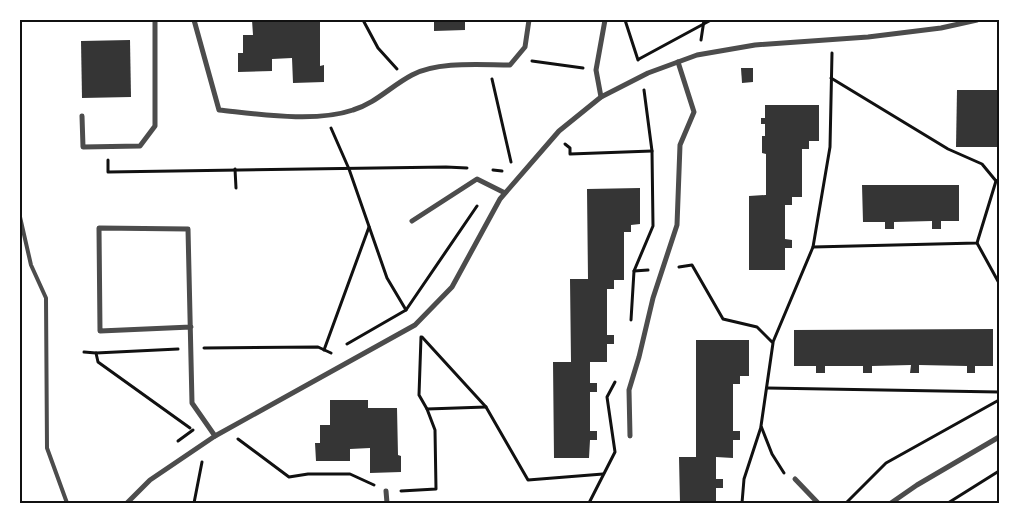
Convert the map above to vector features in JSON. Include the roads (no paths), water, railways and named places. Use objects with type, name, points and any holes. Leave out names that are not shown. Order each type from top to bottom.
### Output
[{"type":"street","points":[[82,116],[83,147],[140,146],[155,126],[155,20]]},
{"type":"street","points":[[194,20],[219,110],[273,115],[325,116],[361,107],[378,99],[413,74],[439,66],[510,65],[525,47],[529,20]]},
{"type":"street","points":[[601,98],[596,70],[605,20]]},
{"type":"street","points":[[127,503],[150,480],[215,436],[415,325],[452,287],[500,199],[556,134],[601,98],[645,75],[697,55],[755,44],[868,37],[941,28],[977,20]]},
{"type":"street","points":[[630,436],[629,390],[640,357],[653,298],[677,225],[680,145],[694,112],[678,62]]},
{"type":"street","points":[[412,221],[477,179],[505,193]]},
{"type":"street","points":[[190,328],[100,331],[99,228],[188,229],[192,403],[215,436]]},
{"type":"street","points":[[891,503],[916,485],[999,437]]},
{"type":"street","points":[[795,479],[818,503]]},
{"type":"street","points":[[386,491],[387,503]]},
{"type":"lane","points":[[20,217],[31,265],[46,298],[47,448],[67,503]]}]
